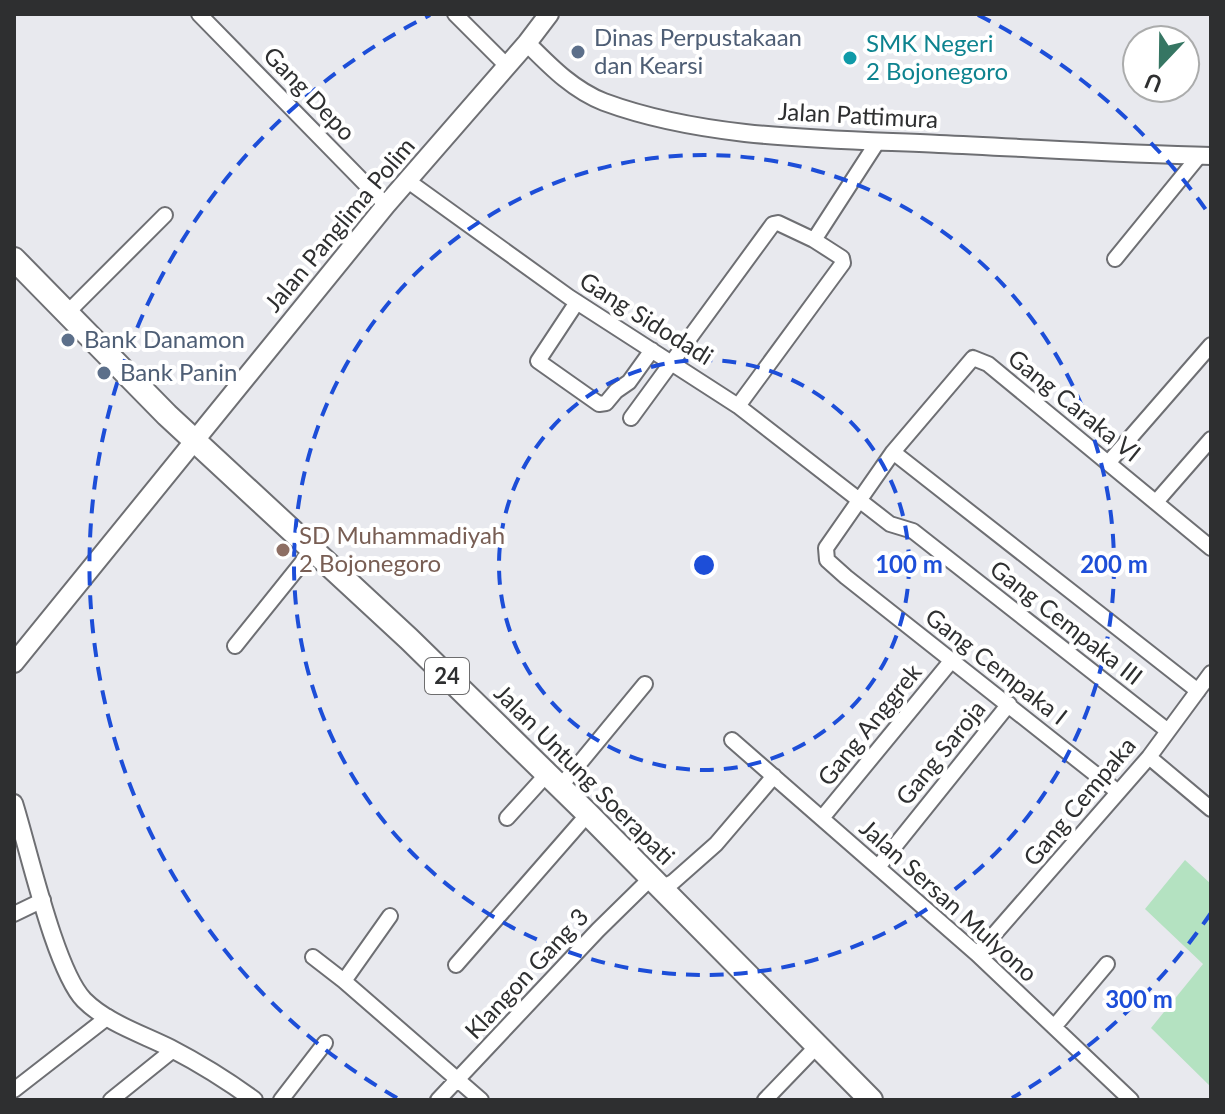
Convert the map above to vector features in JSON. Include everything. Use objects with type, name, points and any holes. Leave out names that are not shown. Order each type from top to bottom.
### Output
[{"type":"highway","name":"Jalan Untung Soerapati","points":[[14,259],[194,440],[313,549],[588,814],[871,1100]]},
{"type":"main road","name":"Jalan Panglima Polim","points":[[14,663],[386,205],[549,14]]},
{"type":"street","name":"Gang Depo","points":[[199,14],[386,205]]},
{"type":"street","points":[[455,14],[506,65]]},
{"type":"street","name":"Jalan Pattimura","points":[[527,43],[563,78],[583,92],[645,115],[764,136],[1205,156]]},
{"type":"street","points":[[814,240],[878,141]]},
{"type":"street","points":[[1115,259],[1205,156]]},
{"type":"street","name":"Gang Sidodadi","points":[[408,181],[577,302],[738,406],[858,499]]},
{"type":"street","points":[[67,313],[165,215]]},
{"type":"street","points":[[631,418],[773,224],[781,224],[814,240],[842,258],[843,263],[738,406]]},
{"type":"street","points":[[577,302],[537,360],[599,404],[606,403],[628,383],[652,350]]},
{"type":"street","points":[[1109,462],[1211,345]]},
{"type":"street","name":"Gang Caraka VI","points":[[858,499],[893,452],[973,358],[988,364],[1210,544]]},
{"type":"street","points":[[1156,502],[1211,439]]},
{"type":"street","points":[[893,452],[1198,691]]},
{"type":"street","name":"Gang Cempaka I","points":[[858,499],[826,548],[827,560],[1118,792]]},
{"type":"street","name":"Gang Cempaka III","points":[[858,499],[890,524],[913,531],[1168,731]]},
{"type":"street","points":[[235,646],[313,549]]},
{"type":"street","name":"Gang Anggrek","points":[[822,818],[952,660]]},
{"type":"street","name":"Gang Cempaka","points":[[977,954],[1149,757],[1211,673]]},
{"type":"street","points":[[507,818],[554,781],[645,684]]},
{"type":"street","name":"Gang Saroja","points":[[878,867],[1009,704]]},
{"type":"street","name":"Jalan Sersan Mulyono","points":[[732,740],[977,954],[1131,1100]]},
{"type":"street","points":[[1149,757],[1211,809]]},
{"type":"street","name":"Klangon Gang 3","points":[[438,1100],[598,930],[656,884],[673,882],[716,844],[774,776]]},
{"type":"street","points":[[15,812],[68,973],[83,999],[108,1017],[173,1050],[254,1100]]},
{"type":"street","points":[[456,965],[588,814]]},
{"type":"street","points":[[14,914],[43,900]]},
{"type":"street","points":[[344,981],[390,916]]},
{"type":"street","points":[[313,957],[481,1100]]},
{"type":"street","points":[[1054,1027],[1107,964]]},
{"type":"street","points":[[14,1090],[108,1017]]},
{"type":"street","points":[[281,1100],[325,1043]]},
{"type":"street","points":[[765,1100],[818,1045]]},
{"type":"street","points":[[111,1100],[173,1050]]},
{"type":"green space","points":[[1185,860],[1211,884],[1211,1087],[1151,1028],[1203,964],[1145,909]]},
{"type":"place","name":"Dinas Perpustakaan dan Kearsi","points":[[578,52]]},
{"type":"place","name":"SMK Negeri 2 Bojonegoro","points":[[850,58]]},
{"type":"place","name":"Bank Danamon","points":[[68,340]]},
{"type":"place","name":"Bank Panin","points":[[104,373]]},
{"type":"place","name":"SD Muhammadiyah 2 Bojonegoro","points":[[283,550]]}]
